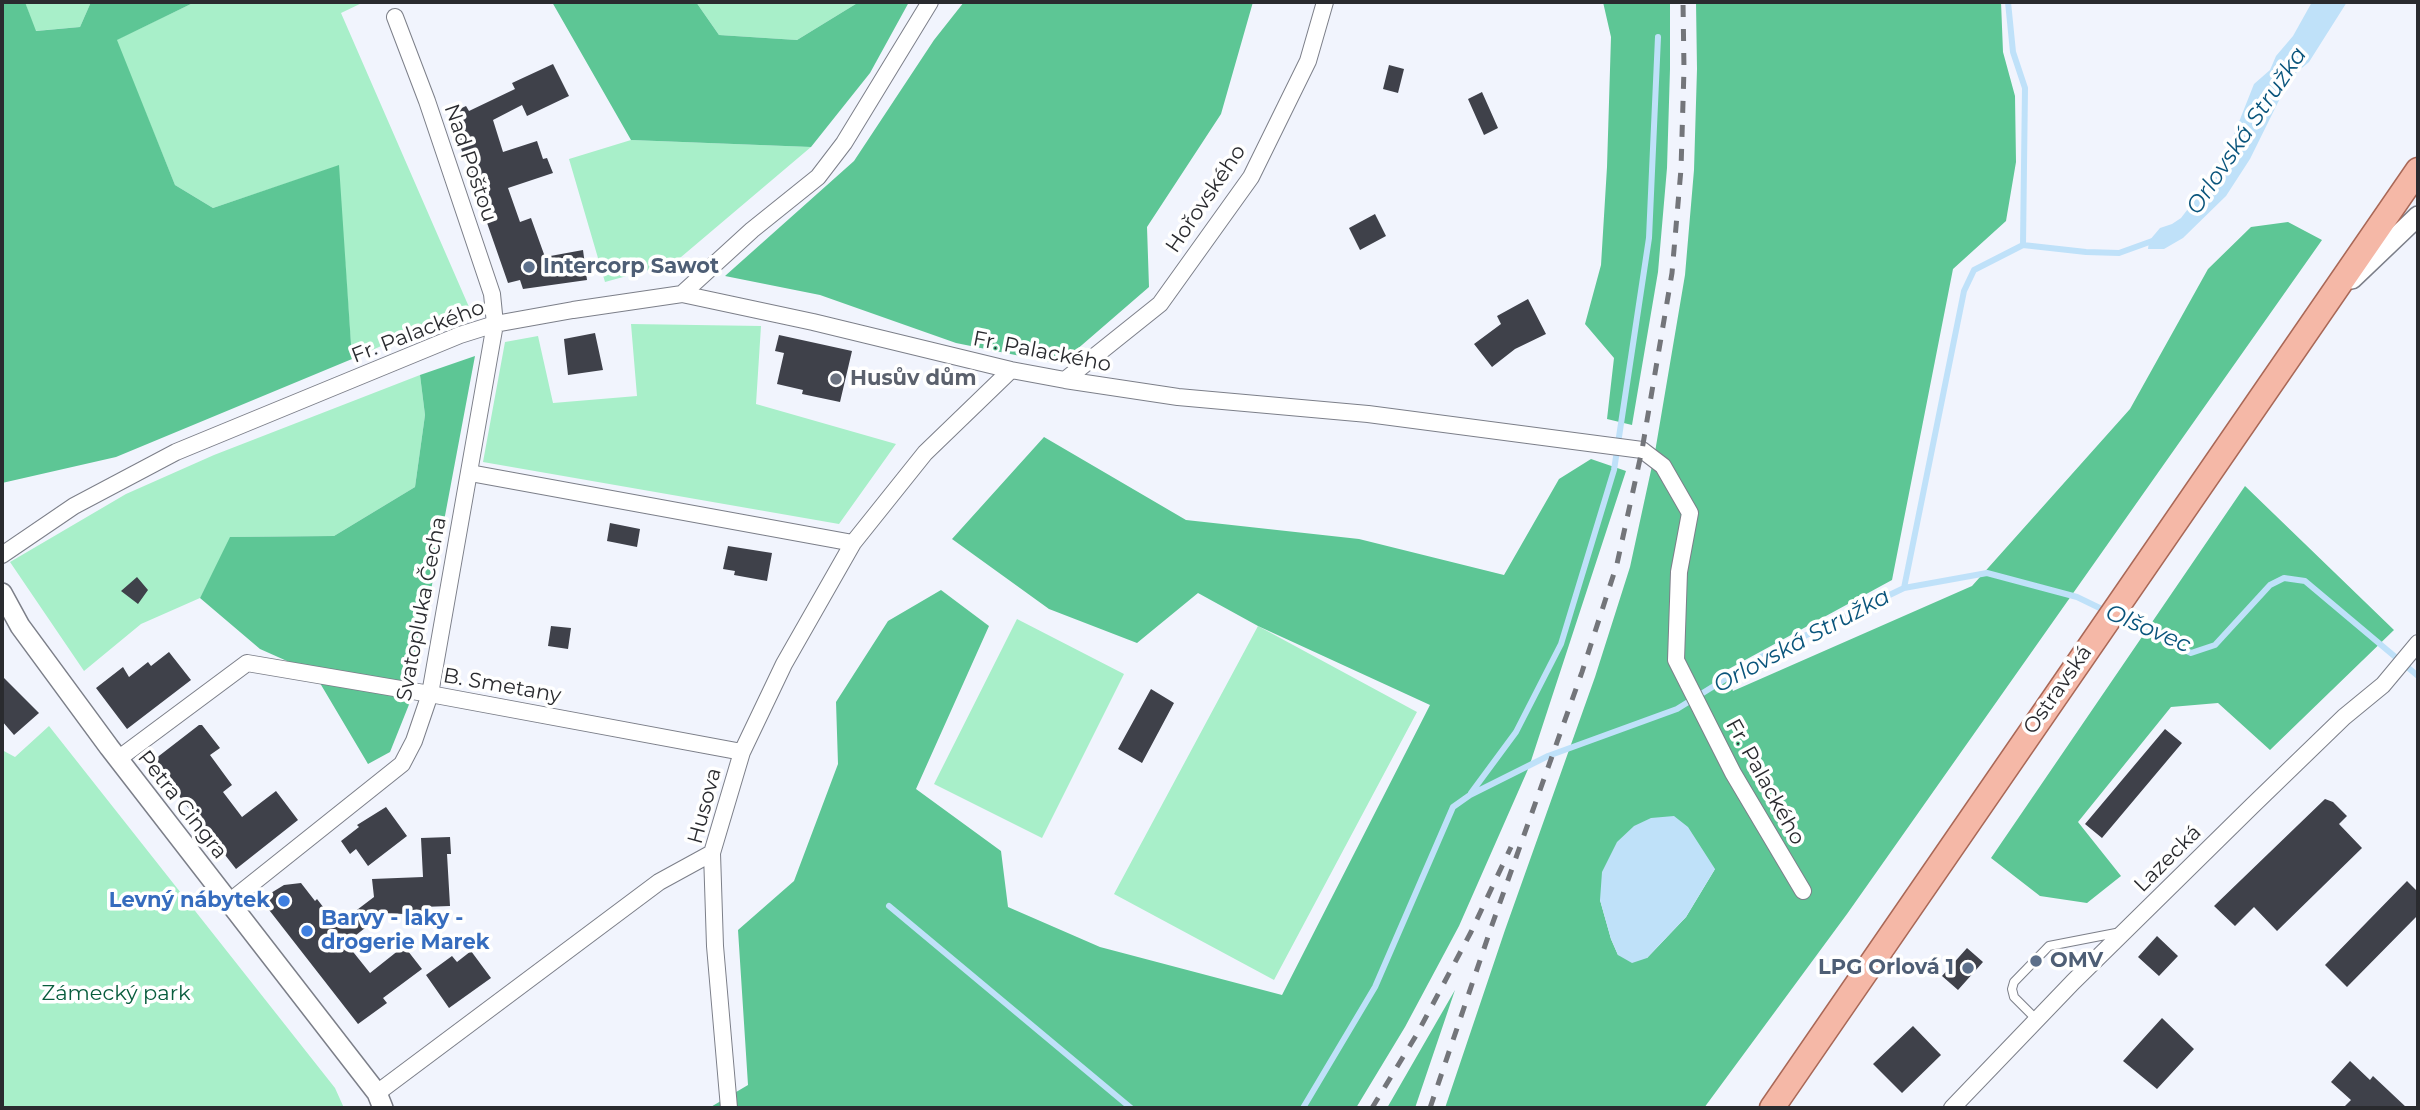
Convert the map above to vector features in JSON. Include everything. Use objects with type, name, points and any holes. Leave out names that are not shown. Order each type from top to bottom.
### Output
[{"type":"main road","name":"Ostravská","points":[[1772,1108],[2418,170]]},
{"type":"street","points":[[682,294],[752,230],[818,177],[844,144],[930,2]]},
{"type":"street","name":"Hořovského","points":[[1065,380],[1160,304],[1251,177],[1308,61],[1325,2]]},
{"type":"street","name":"Nad Poštou","points":[[395,17],[428,101],[492,294],[495,324]]},
{"type":"street","points":[[2305,332],[2359,271],[2418,216]]},
{"type":"street","name":"Fr. Palackého","points":[[2,555],[74,506],[176,453],[427,348],[495,324],[682,294],[1065,380],[1178,397],[1368,414],[1642,450],[1663,466],[1690,513],[1679,572],[1676,660],[1733,773],[1803,891]]},
{"type":"street","name":"Svatopluka Čecha","points":[[229,902],[402,764],[414,741],[430,694],[495,324]]},
{"type":"street","name":"Husova","points":[[729,1108],[715,946],[712,853],[742,752],[784,664],[853,543],[925,453],[1011,370]]},
{"type":"street","points":[[470,472],[853,543]]},
{"type":"street","name":"Petra Cingra","points":[[2,593],[20,626],[118,760],[380,1101]]},
{"type":"street","name":"Lazecká","points":[[1952,1108],[2125,931],[2344,717],[2383,685],[2418,643]]},
{"type":"street","name":"B. Smetany","points":[[118,760],[247,663],[742,752]]},
{"type":"street","points":[[380,1101],[659,882],[712,853]]},
{"type":"lane","points":[[2037,1020],[2014,998],[2014,982],[2023,972],[2049,946],[2125,931]]},
{"type":"green space","points":[[2,2],[25,2],[36,31],[80,27],[91,2],[195,2],[117,40],[175,185],[213,208],[339,165],[352,359],[116,457],[2,483]]},
{"type":"green space","points":[[25,2],[91,2],[80,27],[35,31]]},
{"type":"green space","points":[[195,2],[364,2],[341,13],[469,307],[352,359],[338,166],[213,208],[175,185],[116,40]]},
{"type":"green space","points":[[552,2],[696,2],[719,35],[797,40],[859,2],[909,2],[870,73],[811,147],[631,140]]},
{"type":"green space","points":[[696,2],[859,2],[797,40],[719,35]]},
{"type":"green space","points":[[964,2],[1253,2],[1221,114],[1147,227],[1149,287],[1060,364],[956,343],[820,295],[725,276],[854,161],[934,40]]},
{"type":"green space","points":[[1603,2],[1670,2],[1667,168],[1658,272],[1632,425],[1607,419],[1614,358],[1585,324],[1601,265],[1607,167],[1611,37]]},
{"type":"green space","points":[[1696,2],[2001,2],[2003,52],[2015,96],[2016,162],[2006,221],[1953,269],[1892,580],[1725,671],[1733,691],[1972,586],[2130,409],[2208,269],[2251,227],[2288,222],[2322,240],[1847,914],[1704,1108],[1445,1108],[1595,677],[1630,567],[1655,452],[1685,275],[1694,170]],"holes":[[[1715,869],[1686,917],[1647,958],[1618,955],[1600,900]]]},
{"type":"green space","points":[[631,140],[811,147],[674,263],[605,282],[569,159]]},
{"type":"green space","points":[[631,324],[761,326],[756,404],[896,444],[839,524],[483,462],[505,342],[538,336],[553,403],[637,396]]},
{"type":"green space","points":[[475,356],[410,702],[390,752],[368,764],[314,673],[260,649],[200,598],[230,537],[334,536],[415,487],[425,415],[420,375]]},
{"type":"green space","points":[[420,375],[425,415],[415,487],[334,536],[231,537],[200,598],[141,624],[84,671],[10,562],[126,494],[214,455]]},
{"type":"green space","points":[[1044,437],[1186,520],[1359,539],[1504,575],[1559,479],[1591,459],[1626,471],[1529,767],[1459,926],[1405,1027],[1356,1108],[709,1108],[748,1085],[738,930],[794,881],[838,764],[836,702],[888,621],[941,590],[989,626],[916,789],[1001,851],[1008,907],[1100,947],[1282,995],[1430,705],[1258,626],[1198,593],[1137,643],[1049,609],[952,539]]},
{"type":"green space","points":[[2245,486],[2394,630],[2270,750],[2218,703],[2171,707],[2078,822],[2121,876],[2087,903],[2040,896],[1991,858]]},
{"type":"green space","points":[[1017,619],[1124,674],[1042,838],[934,784]]},
{"type":"green space","points":[[1258,626],[1417,712],[1274,980],[1114,894]]},
{"type":"green space","name":"Zámecký park","points":[[49,726],[335,1088],[344,1108],[2,1108],[2,750],[15,757]]},
{"type":"green space","points":[[1455,990],[1415,1108],[1387,1108]]},
{"type":"water","points":[[2312,2],[2347,2],[2309,62],[2290,78],[2250,159],[2226,196],[2183,238],[2164,249],[2148,249],[2149,241],[2160,228],[2181,218],[2210,180],[2231,142],[2254,84],[2270,70],[2276,56],[2293,36]]},
{"type":"water","points":[[1674,816],[1688,827],[1715,869],[1686,917],[1647,958],[1632,963],[1618,955],[1611,939],[1600,900],[1602,872],[1617,842],[1634,826],[1651,818]]},
{"type":"building","points":[[553,64],[569,96],[527,116],[522,105],[493,120],[503,152],[537,141],[543,159],[547,158],[553,173],[508,188],[520,222],[531,218],[545,257],[583,250],[587,280],[523,289],[520,280],[508,283],[449,114],[466,106],[469,111],[515,89],[512,83]]},
{"type":"building","points":[[1389,65],[1404,69],[1398,93],[1383,89]]},
{"type":"building","points":[[1482,92],[1498,128],[1484,135],[1468,99]]},
{"type":"building","points":[[1375,214],[1386,236],[1360,250],[1349,228]]},
{"type":"building","points":[[1528,299],[1546,334],[1515,349],[1492,367],[1474,344],[1501,324],[1497,316]]},
{"type":"building","points":[[595,333],[603,370],[568,375],[564,339]]},
{"type":"building","points":[[779,335],[852,351],[840,402],[802,394],[803,390],[777,384],[784,353],[775,351]]},
{"type":"building","points":[[610,523],[640,529],[637,547],[607,541]]},
{"type":"building","points":[[728,546],[772,553],[767,581],[734,575],[735,571],[723,569]]},
{"type":"building","points":[[137,577],[148,590],[138,604],[121,591]]},
{"type":"building","points":[[551,626],[571,628],[568,649],[548,646]]},
{"type":"building","points":[[169,652],[191,680],[127,729],[96,688],[123,667],[129,677],[148,662],[151,666]]},
{"type":"building","points":[[2,676],[39,713],[14,735],[2,721]]},
{"type":"building","points":[[1151,689],[1174,703],[1142,763],[1118,749]]},
{"type":"building","points":[[202,725],[220,748],[210,755],[232,785],[223,792],[242,817],[276,791],[298,820],[236,869],[155,765],[155,759]]},
{"type":"building","points":[[2165,729],[2182,743],[2102,838],[2085,824]]},
{"type":"building","points":[[2325,799],[2333,802],[2347,816],[2339,824],[2362,848],[2277,931],[2254,907],[2235,926],[2214,906]]},
{"type":"building","points":[[386,807],[407,836],[368,866],[356,849],[350,854],[341,841],[359,827],[357,825]]},
{"type":"building","points":[[450,837],[451,854],[447,854],[450,906],[422,907],[422,911],[404,914],[384,913],[346,943],[370,973],[404,946],[422,969],[383,998],[387,1003],[358,1024],[266,906],[266,896],[284,885],[301,883],[337,925],[374,897],[372,879],[423,877],[421,838]]},
{"type":"building","points":[[2407,881],[2418,892],[2418,915],[2347,987],[2325,965]]},
{"type":"building","points":[[2157,936],[2178,956],[2159,976],[2138,957]]},
{"type":"building","points":[[1967,948],[1983,962],[1958,990],[1942,976]]},
{"type":"building","points":[[471,951],[491,978],[449,1008],[426,975],[452,956],[457,962]]},
{"type":"building","points":[[2162,1018],[2194,1049],[2157,1089],[2123,1061]]},
{"type":"building","points":[[1913,1026],[1941,1055],[1902,1093],[1873,1064]]},
{"type":"building","points":[[2350,1061],[2370,1080],[2373,1076],[2407,1108],[2343,1108],[2351,1100],[2331,1082]]},
{"type":"waterway","points":[[2008,2],[2013,52],[2025,88],[2023,245]]},
{"type":"waterway","points":[[1471,793],[1516,732],[1561,644],[1614,470],[1649,238],[1658,37]]},
{"type":"waterway","name":"Orlovská Stružka","points":[[1303,1108],[1375,987],[1453,807],[1470,795],[1548,756],[1677,709],[1759,658],[1904,588],[1964,291],[1974,270],[2023,245],[2119,253],[2155,240]]},
{"type":"waterway","name":"Olšovec","points":[[1904,588],[1987,573],[2077,597],[2108,612]]},
{"type":"waterway","name":"Olšovec","points":[[2117,617],[2191,653],[2215,645],[2270,585],[2284,578],[2305,581],[2418,676]]},
{"type":"waterway","points":[[889,906],[1131,1108]]},
{"type":"railway","points":[[1430,1108],[1617,564],[1642,450],[1672,273],[1681,169],[1683,2]]},
{"type":"railway","points":[[1372,1108],[1417,1034],[1471,932],[1511,847]]},
{"type":"place","name":"Intercorp Sawot","points":[[529,267]]},
{"type":"place","name":"Husův dům","points":[[836,379]]},
{"type":"place","name":"Levný nábytek","points":[[284,901]]},
{"type":"place","name":"Barvy - laky - drogerie Marek","points":[[307,931]]},
{"type":"place","name":"OMV","points":[[2036,961]]},
{"type":"place","name":"LPG Orlová 1","points":[[1968,968]]}]
